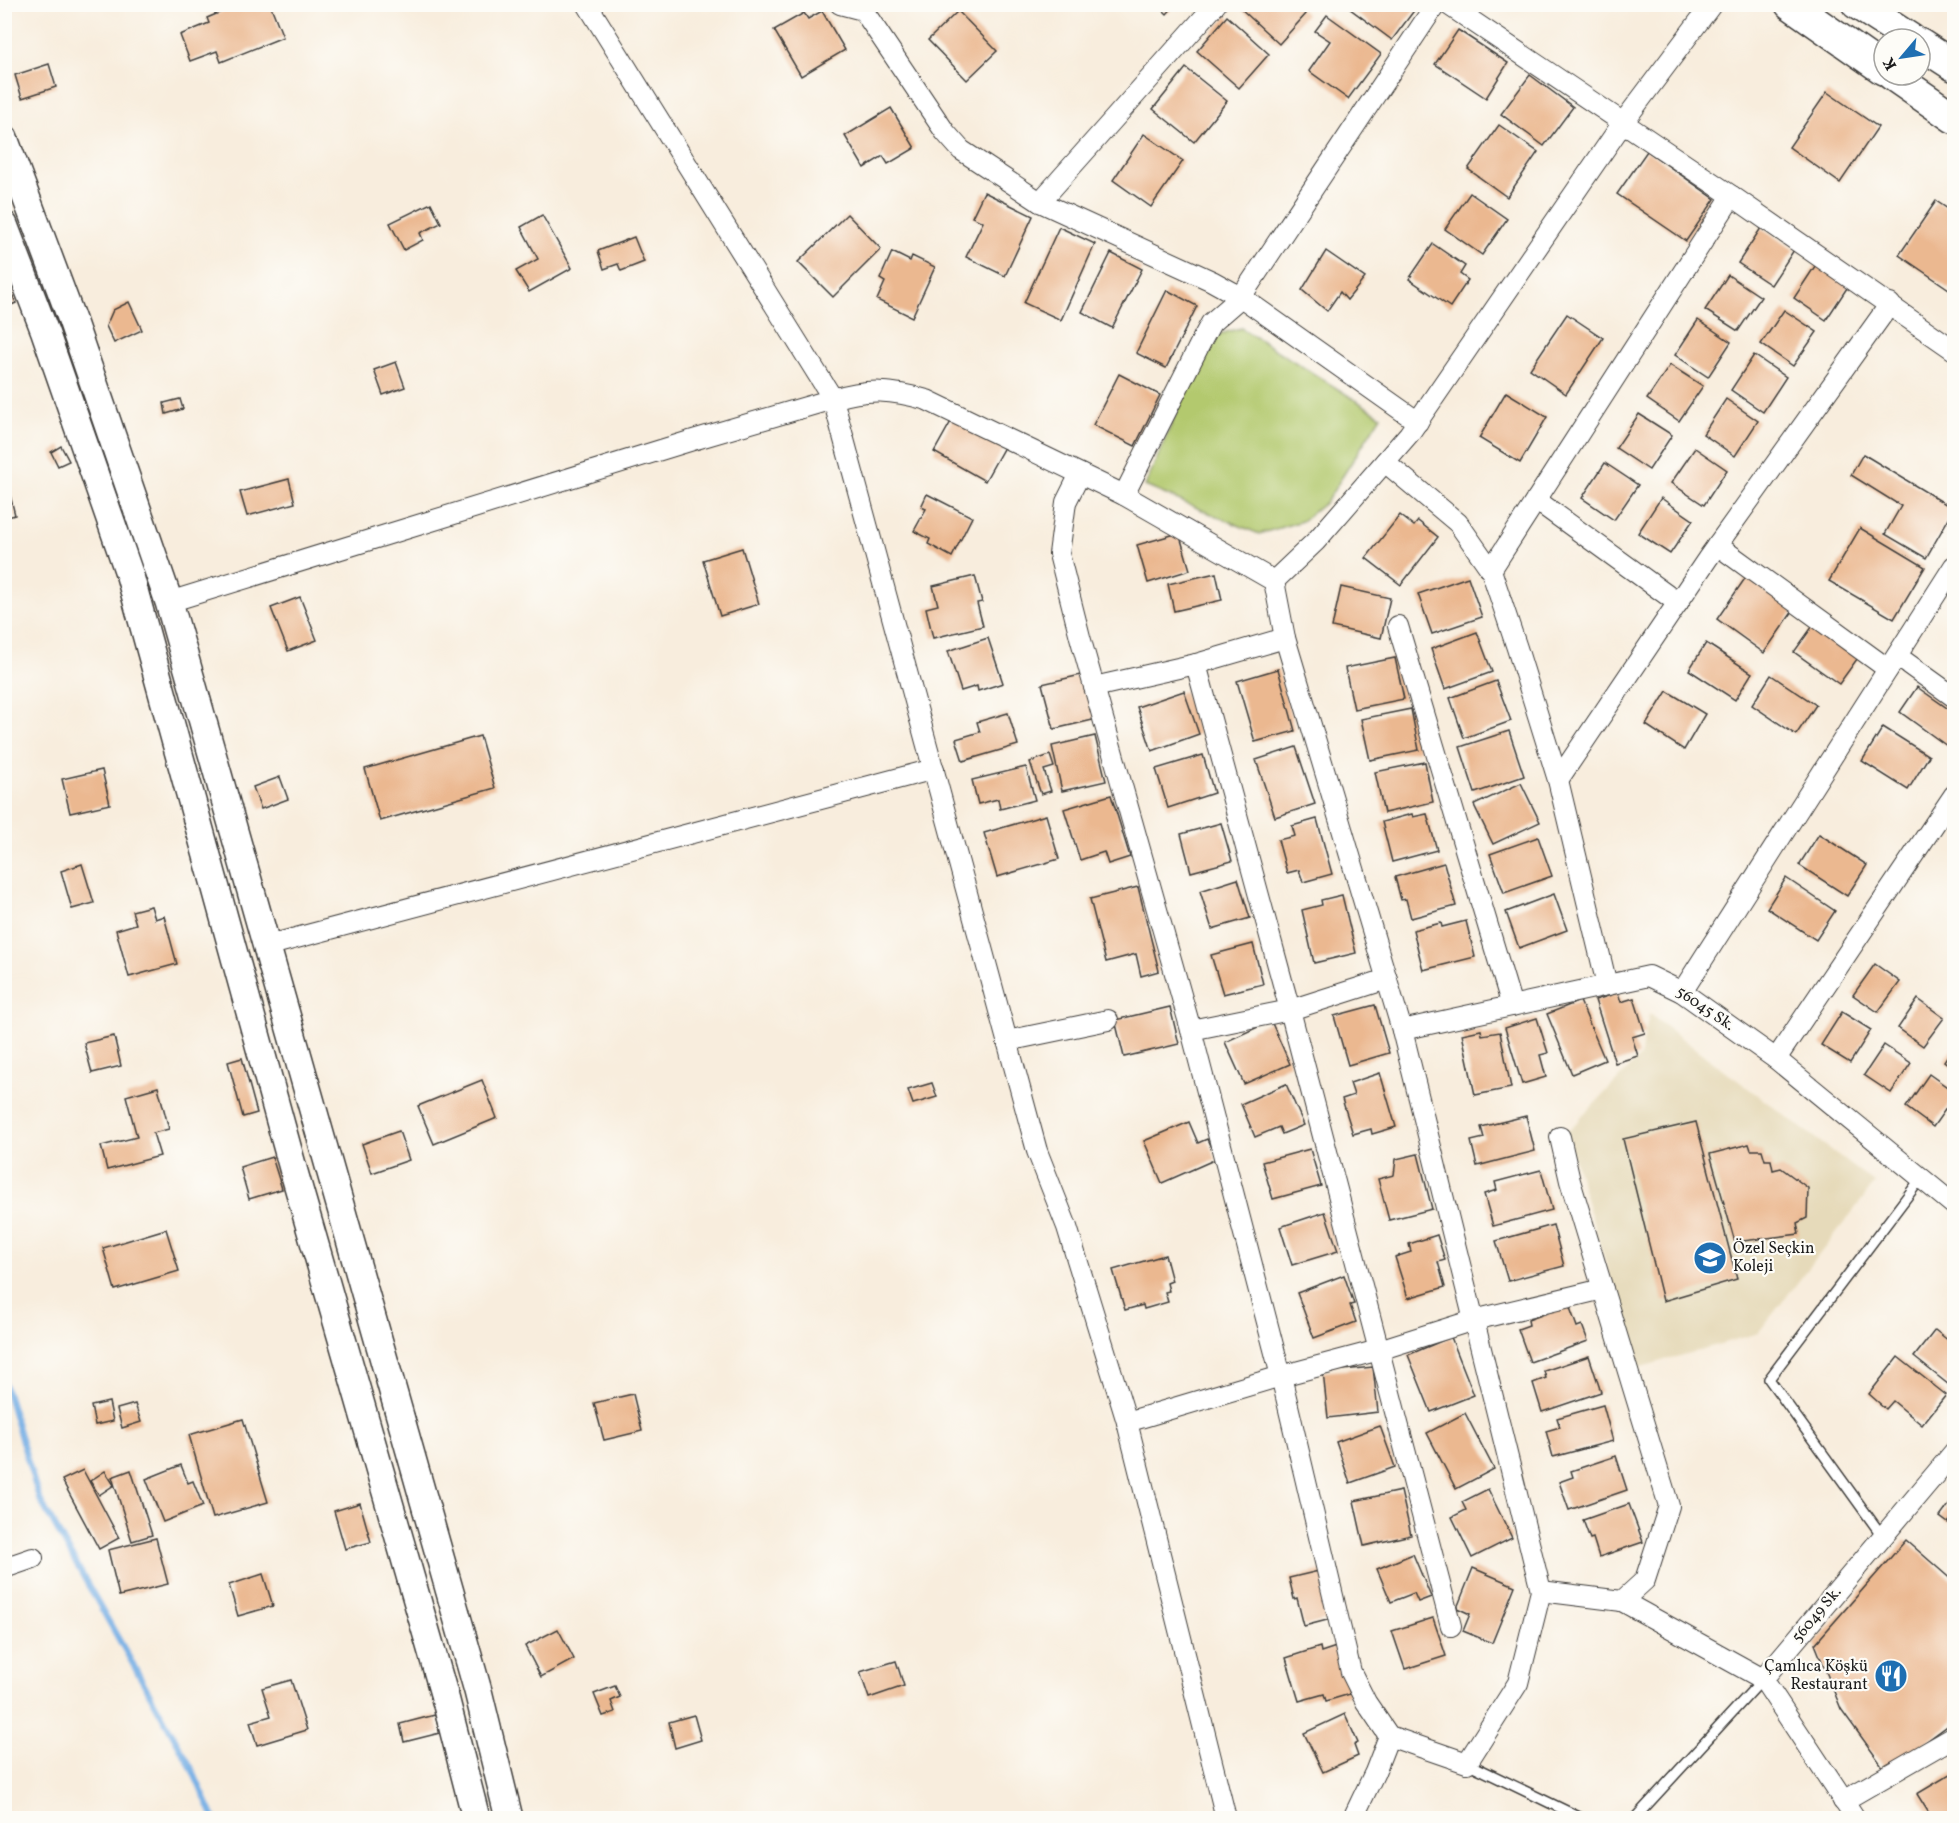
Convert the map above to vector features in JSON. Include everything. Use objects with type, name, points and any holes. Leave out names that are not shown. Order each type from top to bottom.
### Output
[{"type":"main road","points":[[1790,4],[1872,61]]},
{"type":"main road","points":[[1857,4],[1892,27]]},
{"type":"main road","points":[[1932,52],[1954,66]]},
{"type":"main road","points":[[1909,87],[1954,118]]},
{"type":"main road","points":[[4,138],[72,320],[169,602],[478,1690],[509,1818]]},
{"type":"main road","points":[[4,225],[45,332],[130,576],[294,1172],[446,1701],[476,1818]]},
{"type":"street","points":[[587,4],[833,399],[1037,1151],[1067,1227],[1127,1422],[1226,1818]]},
{"type":"street","points":[[840,4],[867,7],[945,132],[981,164],[1040,202],[1212,280],[1241,297],[1418,422]]},
{"type":"street","points":[[1040,202],[1216,4]]},
{"type":"street","points":[[1124,495],[1211,324],[1241,297],[1436,4]]},
{"type":"street","points":[[1447,4],[1732,196],[1954,350]]},
{"type":"street","points":[[1274,581],[1316,541],[1418,422],[1622,124],[1712,4]]},
{"type":"street","points":[[1491,570],[1732,196]]},
{"type":"street","points":[[1558,780],[1717,545],[1890,304]]},
{"type":"street","points":[[169,602],[682,443],[852,393],[876,390],[902,392],[927,400],[1124,495],[1274,581],[1285,638],[1402,1030],[1541,1591],[1518,1683],[1467,1763],[1389,1736],[1366,1702],[1351,1672],[1281,1376],[1191,1030],[1094,687],[1059,554],[1066,501],[1080,474]]},
{"type":"street","points":[[1385,462],[1458,523],[1491,570],[1558,780],[1607,985]]},
{"type":"street","points":[[1536,500],[1678,603]]},
{"type":"street","points":[[1717,545],[1892,663],[1954,697]]},
{"type":"street","points":[[1682,992],[1954,566]]},
{"type":"street","points":[[1398,626],[1512,1006]]},
{"type":"street","points":[[1094,687],[1196,664],[1285,638]]},
{"type":"street","points":[[1196,664],[1290,1010],[1451,1626]]},
{"type":"street","points":[[266,946],[934,769]]},
{"type":"street","points":[[1776,1059],[1954,795]]},
{"type":"street","name":"56045 Sk.","points":[[1402,1030],[1649,976],[1682,992],[1776,1059],[1954,1205]]},
{"type":"street","points":[[1191,1030],[1290,1010],[1387,979]]},
{"type":"street","points":[[1007,1041],[1108,1020]]},
{"type":"street","points":[[1560,1137],[1570,1181],[1670,1506],[1645,1580],[1622,1601]]},
{"type":"street","points":[[1127,1422],[1281,1376],[1379,1350],[1474,1320],[1603,1289]]},
{"type":"street","name":"56049 Sk.","points":[[1763,1679],[1954,1452]]},
{"type":"street","points":[[4,1569],[33,1558]]},
{"type":"street","points":[[1541,1591],[1622,1601],[1763,1679],[1855,1818]]},
{"type":"street","points":[[1353,1818],[1389,1736]]},
{"type":"street","points":[[1843,1801],[1954,1737]]},
{"type":"lane","points":[[1883,1537],[1769,1379],[1922,1177]]},
{"type":"lane","points":[[1635,1818],[1763,1679]]},
{"type":"lane","points":[[1467,1763],[1581,1818]]},
{"type":"shaded area","name":"Özel Seçkin Koleji","points":[[1649,1014],[1875,1183],[1758,1333],[1638,1368],[1566,1133],[1640,1057]]},
{"type":"green space","points":[[1241,328],[1381,416],[1327,501],[1302,521],[1259,534],[1145,486],[1209,337]]},
{"type":"building","points":[[240,4],[270,4],[283,37],[221,62],[217,51],[190,61],[180,35],[209,23],[207,18]]},
{"type":"building","points":[[1157,4],[1176,4],[1167,14]]},
{"type":"building","points":[[1241,4],[1295,4],[1306,14],[1279,44],[1239,7]]},
{"type":"building","points":[[1352,4],[1419,4],[1392,40],[1349,8]]},
{"type":"building","points":[[822,11],[845,50],[801,76],[774,30],[804,13],[808,19]]},
{"type":"building","points":[[958,11],[997,51],[967,80],[928,40]]},
{"type":"building","points":[[1327,15],[1381,54],[1348,99],[1309,71],[1330,41],[1315,31]]},
{"type":"building","points":[[1227,16],[1269,54],[1239,88],[1197,51]]},
{"type":"building","points":[[1458,30],[1508,63],[1486,98],[1435,64]]},
{"type":"building","points":[[49,64],[56,87],[22,98],[15,75]]},
{"type":"building","points":[[1186,68],[1227,101],[1194,142],[1153,109]]},
{"type":"building","points":[[1530,75],[1573,107],[1544,146],[1501,114]]},
{"type":"building","points":[[1827,92],[1878,127],[1840,183],[1789,147]]},
{"type":"building","points":[[891,108],[915,148],[888,164],[883,156],[864,168],[845,136]]},
{"type":"building","points":[[1499,125],[1538,152],[1507,197],[1468,169]]},
{"type":"building","points":[[1144,134],[1183,161],[1151,207],[1113,180]]},
{"type":"building","points":[[1647,151],[1715,199],[1686,241],[1617,194]]},
{"type":"building","points":[[984,192],[1033,216],[1005,276],[966,257],[983,222],[972,217]]},
{"type":"building","points":[[1470,193],[1507,219],[1482,255],[1445,229]]},
{"type":"building","points":[[1936,201],[1954,213],[1954,281],[1949,289],[1899,255]]},
{"type":"building","points":[[431,203],[441,223],[420,233],[423,240],[404,250],[390,223]]},
{"type":"building","points":[[847,214],[881,249],[833,297],[798,262]]},
{"type":"building","points":[[542,215],[572,268],[529,292],[516,271],[538,259],[521,227]]},
{"type":"building","points":[[1059,227],[1095,244],[1061,320],[1024,303]]},
{"type":"building","points":[[1761,228],[1794,250],[1771,285],[1738,263]]},
{"type":"building","points":[[634,237],[644,262],[621,271],[618,264],[604,269],[598,251]]},
{"type":"building","points":[[1433,244],[1465,266],[1460,274],[1468,280],[1450,307],[1409,279]]},
{"type":"building","points":[[1326,251],[1365,278],[1347,300],[1340,292],[1327,311],[1302,290]]},
{"type":"building","points":[[892,252],[910,261],[912,256],[935,267],[912,317],[877,300],[885,282],[880,279]]},
{"type":"building","points":[[1111,253],[1142,269],[1112,328],[1082,312]]},
{"type":"building","points":[[1817,263],[1849,285],[1826,320],[1794,298]]},
{"type":"building","points":[[1728,275],[1761,297],[1738,331],[1705,310]]},
{"type":"building","points":[[4,277],[16,303],[4,308]]},
{"type":"building","points":[[1167,290],[1197,306],[1166,368],[1136,353]]},
{"type":"building","points":[[129,302],[142,330],[114,343],[106,326],[113,310]]},
{"type":"building","points":[[1784,310],[1817,332],[1793,366],[1761,344]]},
{"type":"building","points":[[1567,314],[1603,338],[1566,394],[1530,369]]},
{"type":"building","points":[[1698,320],[1731,342],[1708,377],[1675,355]]},
{"type":"building","points":[[1754,355],[1786,377],[1763,412],[1731,390]]},
{"type":"building","points":[[396,362],[405,387],[383,395],[374,370]]},
{"type":"building","points":[[1670,365],[1703,386],[1679,421],[1647,399]]},
{"type":"building","points":[[1119,374],[1160,395],[1135,446],[1093,425]]},
{"type":"building","points":[[1506,392],[1547,417],[1520,463],[1479,438]]},
{"type":"building","points":[[180,399],[183,409],[166,414],[164,403]]},
{"type":"building","points":[[1726,399],[1758,421],[1735,456],[1703,434]]},
{"type":"building","points":[[1639,414],[1672,435],[1649,470],[1616,448]]},
{"type":"building","points":[[953,418],[1004,447],[985,481],[934,452]]},
{"type":"building","points":[[61,446],[69,461],[58,466],[51,452]]},
{"type":"building","points":[[1695,448],[1727,470],[1704,505],[1671,483]]},
{"type":"building","points":[[1863,454],[1954,509],[1926,558],[1885,534],[1901,506],[1851,475]]},
{"type":"building","points":[[1605,463],[1638,485],[1614,520],[1582,498]]},
{"type":"building","points":[[4,476],[15,515],[4,518]]},
{"type":"building","points":[[289,479],[295,503],[247,516],[240,492]]},
{"type":"building","points":[[927,494],[972,517],[952,557],[928,544],[930,539],[914,531],[926,509],[921,507]]},
{"type":"building","points":[[1661,498],[1693,520],[1670,554],[1638,533]]},
{"type":"building","points":[[1400,515],[1414,526],[1418,521],[1438,537],[1401,585],[1366,558]]},
{"type":"building","points":[[1860,528],[1925,567],[1894,619],[1829,581]]},
{"type":"building","points":[[1179,533],[1190,570],[1148,583],[1137,545]]},
{"type":"building","points":[[742,548],[759,604],[720,616],[703,560]]},
{"type":"building","points":[[1216,573],[1222,600],[1174,611],[1168,584]]},
{"type":"building","points":[[975,576],[982,602],[977,603],[983,626],[933,638],[926,608],[938,605],[933,586]]},
{"type":"building","points":[[1468,577],[1482,617],[1432,634],[1418,594]]},
{"type":"building","points":[[1746,577],[1793,611],[1764,653],[1717,619]]},
{"type":"building","points":[[1341,587],[1390,598],[1381,638],[1332,627]]},
{"type":"building","points":[[300,597],[317,640],[288,651],[271,608]]},
{"type":"building","points":[[1815,623],[1860,655],[1839,684],[1794,652]]},
{"type":"building","points":[[1477,632],[1492,672],[1445,689],[1431,649]]},
{"type":"building","points":[[988,638],[1003,683],[978,691],[977,686],[961,691],[948,651]]},
{"type":"building","points":[[1706,643],[1752,673],[1735,700],[1689,670]]},
{"type":"building","points":[[1395,658],[1404,699],[1354,709],[1345,668]]},
{"type":"building","points":[[1278,669],[1295,731],[1255,742],[1237,681]]},
{"type":"building","points":[[1085,674],[1097,719],[1054,729],[1042,684]]},
{"type":"building","points":[[1771,675],[1816,705],[1796,735],[1752,705]]},
{"type":"building","points":[[1496,681],[1511,721],[1464,738],[1450,698]]},
{"type":"building","points":[[1917,687],[1954,713],[1954,734],[1947,746],[1900,712]]},
{"type":"building","points":[[1184,691],[1199,734],[1152,751],[1137,707]]},
{"type":"building","points":[[1667,691],[1705,714],[1684,750],[1646,725]]},
{"type":"building","points":[[1411,709],[1419,750],[1370,760],[1361,719]]},
{"type":"building","points":[[1008,713],[1018,745],[963,761],[956,739],[980,732],[977,722]]},
{"type":"building","points":[[1883,727],[1929,756],[1908,790],[1862,761]]},
{"type":"building","points":[[1509,731],[1524,776],[1475,793],[1460,747]]},
{"type":"building","points":[[480,736],[495,788],[380,821],[365,769]]},
{"type":"building","points":[[1095,736],[1106,781],[1062,791],[1052,746]]},
{"type":"building","points":[[1296,747],[1315,804],[1275,817],[1256,760]]},
{"type":"building","points":[[1050,755],[1054,767],[1044,770],[1051,791],[1041,794],[1030,762]]},
{"type":"building","points":[[1203,755],[1214,793],[1168,808],[1156,769]]},
{"type":"building","points":[[1425,762],[1433,802],[1384,813],[1375,772]]},
{"type":"building","points":[[1026,767],[1035,800],[1000,809],[998,799],[978,804],[972,780]]},
{"type":"building","points":[[102,770],[110,804],[70,813],[62,779]]},
{"type":"building","points":[[280,777],[288,799],[261,809],[253,787]]},
{"type":"building","points":[[1521,783],[1540,822],[1493,844],[1474,805]]},
{"type":"building","points":[[1111,795],[1130,857],[1108,864],[1104,852],[1080,860],[1064,809]]},
{"type":"building","points":[[1412,814],[1413,817],[1427,814],[1437,850],[1392,862],[1382,822]]},
{"type":"building","points":[[1046,815],[1059,859],[997,877],[984,833]]},
{"type":"building","points":[[1317,819],[1332,874],[1303,882],[1299,870],[1287,873],[1278,840],[1295,836],[1292,826]]},
{"type":"building","points":[[1221,823],[1232,861],[1191,872],[1181,834]]},
{"type":"building","points":[[1819,834],[1867,865],[1847,896],[1799,865]]},
{"type":"building","points":[[1538,837],[1552,876],[1504,893],[1490,854]]},
{"type":"building","points":[[1444,863],[1456,906],[1411,918],[1406,899],[1401,900],[1395,877]]},
{"type":"building","points":[[82,864],[94,903],[72,909],[61,871]]},
{"type":"building","points":[[1786,878],[1835,911],[1816,940],[1767,908]]},
{"type":"building","points":[[1238,879],[1250,918],[1212,929],[1200,891]]},
{"type":"building","points":[[1138,887],[1159,971],[1141,976],[1136,954],[1106,962],[1090,899]]},
{"type":"building","points":[[1554,894],[1567,930],[1519,948],[1506,912]]},
{"type":"building","points":[[1342,895],[1356,953],[1314,963],[1302,910],[1322,905],[1321,900]]},
{"type":"building","points":[[151,906],[155,919],[164,916],[177,964],[129,977],[116,930],[136,924],[132,911]]},
{"type":"building","points":[[1466,921],[1475,957],[1423,970],[1413,930],[1441,923],[1442,927]]},
{"type":"building","points":[[1253,944],[1263,984],[1223,994],[1211,955]]},
{"type":"building","points":[[1875,964],[1900,982],[1878,1012],[1853,995]]},
{"type":"building","points":[[1618,993],[1621,1002],[1634,998],[1645,1033],[1632,1037],[1638,1056],[1615,1063],[1595,1000]]},
{"type":"building","points":[[1918,999],[1944,1018],[1923,1046],[1898,1028]]},
{"type":"building","points":[[1580,1001],[1605,1060],[1572,1074],[1547,1014]]},
{"type":"building","points":[[1375,1005],[1389,1053],[1348,1065],[1334,1016]]},
{"type":"building","points":[[1170,1007],[1179,1044],[1124,1057],[1115,1020]]},
{"type":"building","points":[[1842,1012],[1871,1030],[1850,1063],[1821,1045]]},
{"type":"building","points":[[1537,1018],[1548,1053],[1540,1055],[1546,1077],[1522,1084],[1505,1028]]},
{"type":"building","points":[[1271,1021],[1290,1064],[1244,1084],[1225,1042]]},
{"type":"building","points":[[1481,1030],[1482,1035],[1500,1032],[1511,1088],[1475,1095],[1462,1034]]},
{"type":"building","points":[[114,1036],[121,1066],[92,1073],[84,1043]]},
{"type":"building","points":[[1884,1045],[1911,1063],[1891,1093],[1864,1075]]},
{"type":"building","points":[[1954,1046],[1954,1069],[1944,1061]]},
{"type":"building","points":[[242,1058],[257,1113],[243,1117],[228,1062]]},
{"type":"building","points":[[1380,1073],[1396,1127],[1372,1134],[1371,1129],[1353,1134],[1342,1099],[1354,1095],[1350,1083]]},
{"type":"building","points":[[1929,1074],[1954,1092],[1954,1097],[1933,1127],[1906,1107]]},
{"type":"building","points":[[482,1080],[497,1118],[434,1144],[418,1106]]},
{"type":"building","points":[[932,1083],[937,1097],[913,1104],[908,1090]]},
{"type":"building","points":[[1286,1084],[1304,1125],[1282,1134],[1279,1127],[1255,1137],[1241,1104]]},
{"type":"building","points":[[158,1087],[169,1129],[153,1133],[160,1156],[107,1170],[101,1146],[137,1137],[126,1096]]},
{"type":"building","points":[[1526,1116],[1535,1151],[1477,1166],[1471,1141],[1484,1138],[1481,1127]]},
{"type":"building","points":[[1189,1122],[1198,1143],[1207,1139],[1216,1159],[1162,1183],[1144,1141]]},
{"type":"building","points":[[1696,1122],[1737,1279],[1663,1301],[1623,1139]]},
{"type":"building","points":[[399,1131],[409,1160],[372,1173],[362,1144]]},
{"type":"building","points":[[1749,1144],[1751,1150],[1762,1150],[1765,1160],[1771,1160],[1773,1170],[1781,1168],[1808,1188],[1807,1218],[1797,1223],[1799,1234],[1735,1242],[1710,1154]]},
{"type":"building","points":[[1310,1149],[1321,1186],[1273,1199],[1262,1162]]},
{"type":"building","points":[[1418,1154],[1432,1209],[1389,1220],[1378,1179],[1394,1175],[1396,1159]]},
{"type":"building","points":[[272,1157],[282,1189],[249,1199],[240,1167]]},
{"type":"building","points":[[1541,1170],[1552,1210],[1493,1226],[1484,1194],[1497,1190],[1495,1182]]},
{"type":"building","points":[[1325,1212],[1338,1251],[1292,1265],[1280,1227]]},
{"type":"building","points":[[1553,1225],[1564,1266],[1508,1281],[1496,1241]]},
{"type":"building","points":[[166,1229],[179,1271],[115,1290],[103,1248]]},
{"type":"building","points":[[1437,1235],[1445,1260],[1438,1262],[1445,1287],[1408,1298],[1395,1257],[1411,1252],[1409,1244]]},
{"type":"building","points":[[1165,1255],[1172,1281],[1167,1283],[1169,1291],[1165,1292],[1168,1302],[1144,1309],[1143,1305],[1125,1310],[1113,1270]]},
{"type":"building","points":[[1344,1275],[1354,1304],[1350,1305],[1356,1322],[1314,1338],[1297,1293]]},
{"type":"building","points":[[1569,1305],[1577,1327],[1582,1325],[1588,1341],[1530,1362],[1518,1329],[1529,1325],[1528,1320]]},
{"type":"building","points":[[1935,1330],[1954,1345],[1954,1389],[1914,1357]]},
{"type":"building","points":[[1451,1337],[1474,1395],[1431,1412],[1408,1355]]},
{"type":"building","points":[[1589,1356],[1601,1392],[1542,1412],[1533,1383],[1546,1378],[1544,1371]]},
{"type":"building","points":[[1898,1357],[1946,1395],[1922,1425],[1893,1401],[1886,1409],[1869,1394]]},
{"type":"building","points":[[1373,1367],[1378,1412],[1328,1418],[1323,1372]]},
{"type":"building","points":[[633,1394],[642,1431],[604,1440],[594,1403]]},
{"type":"building","points":[[109,1402],[113,1421],[95,1425],[91,1406]]},
{"type":"building","points":[[135,1404],[141,1422],[122,1428],[117,1409]]},
{"type":"building","points":[[1603,1405],[1613,1441],[1553,1457],[1546,1431],[1560,1427],[1557,1418]]},
{"type":"building","points":[[1465,1413],[1494,1469],[1456,1489],[1427,1433]]},
{"type":"building","points":[[243,1419],[268,1502],[213,1518],[189,1435]]},
{"type":"building","points":[[1380,1426],[1395,1467],[1350,1483],[1336,1442]]},
{"type":"building","points":[[1616,1456],[1627,1490],[1569,1510],[1559,1482],[1573,1477],[1571,1471]]},
{"type":"building","points":[[181,1465],[188,1483],[193,1481],[203,1506],[163,1522],[146,1479]]},
{"type":"building","points":[[83,1470],[119,1538],[99,1549],[62,1480]]},
{"type":"building","points":[[131,1470],[152,1535],[132,1541],[112,1477]]},
{"type":"building","points":[[105,1471],[114,1485],[99,1495],[90,1481]]},
{"type":"building","points":[[1488,1489],[1512,1538],[1472,1558],[1452,1517],[1466,1510],[1462,1502]]},
{"type":"building","points":[[1401,1491],[1411,1535],[1364,1546],[1354,1501]]},
{"type":"building","points":[[1954,1498],[1954,1518],[1948,1523],[1940,1517]]},
{"type":"building","points":[[360,1503],[371,1542],[345,1549],[334,1511]]},
{"type":"building","points":[[1629,1504],[1643,1542],[1599,1557],[1593,1538],[1590,1539],[1583,1520]]},
{"type":"building","points":[[156,1538],[168,1584],[119,1596],[108,1550]]},
{"type":"building","name":"Çamlıca Köşkü Restaurant","points":[[1906,1540],[1954,1582],[1954,1721],[1886,1771],[1841,1709],[1815,1644]]},
{"type":"building","points":[[1413,1554],[1431,1597],[1418,1602],[1414,1593],[1391,1602],[1377,1569]]},
{"type":"building","points":[[1473,1568],[1515,1586],[1492,1643],[1463,1631],[1470,1614],[1457,1608]]},
{"type":"building","points":[[1323,1570],[1335,1618],[1304,1626],[1289,1578]]},
{"type":"building","points":[[263,1574],[273,1606],[238,1616],[229,1585]]},
{"type":"building","points":[[1433,1618],[1446,1656],[1405,1669],[1392,1631]]},
{"type":"building","points":[[558,1629],[574,1659],[541,1677],[525,1646]]},
{"type":"building","points":[[1320,1647],[1321,1652],[1336,1647],[1350,1694],[1326,1701],[1324,1694],[1299,1701],[1286,1658]]},
{"type":"building","points":[[896,1661],[904,1686],[869,1698],[860,1672]]},
{"type":"building","points":[[291,1680],[307,1730],[257,1745],[250,1722],[271,1716],[262,1688]]},
{"type":"building","points":[[615,1686],[620,1697],[611,1701],[615,1712],[603,1716],[594,1694]]},
{"type":"building","points":[[1345,1714],[1358,1743],[1354,1745],[1358,1756],[1323,1772],[1304,1733]]},
{"type":"building","points":[[435,1715],[440,1733],[404,1742],[400,1724]]},
{"type":"building","points":[[694,1715],[701,1740],[675,1748],[669,1722]]},
{"type":"building","points":[[1954,1772],[1954,1818],[1932,1818],[1917,1794]]},
{"type":"waterway","points":[[4,1382],[39,1498],[191,1767],[214,1818]]},
{"type":"place","name":"Özel Seçkin Koleji","points":[[1710,1258]]},
{"type":"place","name":"Çamlıca Köşkü Restaurant","points":[[1891,1676]]}]
